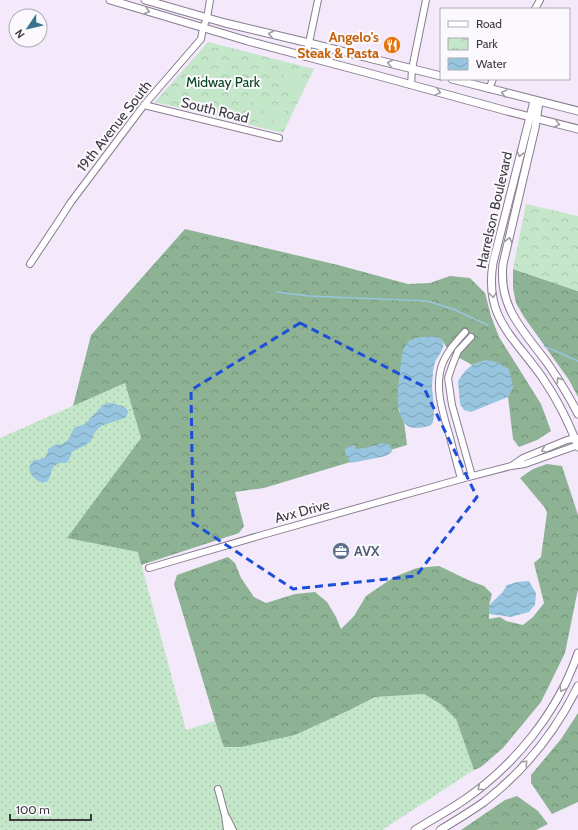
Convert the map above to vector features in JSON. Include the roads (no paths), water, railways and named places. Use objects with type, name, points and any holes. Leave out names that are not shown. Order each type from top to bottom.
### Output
[{"type":"main road","points":[[110,0],[306,57],[578,129]]},
{"type":"main road","points":[[145,0],[225,23],[440,76]]},
{"type":"main road","points":[[456,80],[578,112]]},
{"type":"main road","name":"Harrelson Boulevard","points":[[536,101],[533,118],[493,263],[491,277],[492,294],[501,322],[510,337],[546,383],[566,417],[577,443]]},
{"type":"main road","name":"Harrelson Boulevard","points":[[533,118],[535,128],[503,264],[502,285],[506,300],[514,319],[552,370],[578,414]]},
{"type":"main road","points":[[415,830],[468,797],[497,774],[527,743],[556,700],[571,672],[578,653]]},
{"type":"main road","points":[[440,830],[471,811],[515,775],[552,731],[578,686]]},
{"type":"street","name":"19th Avenue South","points":[[30,264],[71,202],[144,105],[197,45],[201,39],[210,0]]},
{"type":"street","points":[[306,57],[318,0]]},
{"type":"street","points":[[411,85],[412,69],[426,0]]},
{"type":"street","points":[[489,89],[492,80]]},
{"type":"street","name":"South Road","points":[[144,105],[279,138]]},
{"type":"street","points":[[461,479],[442,410],[439,386],[441,368],[447,355],[456,341],[465,332]]},
{"type":"street","points":[[471,337],[458,351],[448,378],[452,408],[472,476]]},
{"type":"street","points":[[442,410],[452,408]]},
{"type":"street","name":"Avx Drive","points":[[149,568],[461,479],[511,466],[525,464],[577,443]]},
{"type":"street","points":[[218,789],[225,815],[227,830]]},
{"type":"street","points":[[225,815],[233,830]]},
{"type":"water","points":[[422,337],[438,337],[442,340],[443,345],[442,351],[435,362],[433,371],[433,422],[428,426],[414,428],[404,423],[402,419],[398,407],[398,390],[404,348],[411,340]]},
{"type":"water","points":[[486,360],[496,362],[509,369],[513,387],[508,397],[471,412],[464,410],[460,404],[458,381],[465,371],[472,365]]},
{"type":"water","points":[[107,403],[116,404],[125,408],[128,412],[125,418],[101,426],[95,432],[91,441],[72,452],[66,463],[60,463],[54,466],[48,481],[42,483],[35,479],[30,473],[30,467],[34,460],[44,458],[47,455],[48,449],[68,440],[74,428],[85,424],[103,405]]},
{"type":"water","points":[[384,443],[390,446],[392,452],[386,456],[351,463],[345,453],[345,449],[348,446],[353,445],[356,449],[359,449]]},
{"type":"water","points":[[529,581],[536,593],[535,605],[529,612],[511,617],[489,614],[489,605],[502,593],[507,585]]},
{"type":"waterway","points":[[277,292],[309,296],[427,301],[453,309],[488,325]]},
{"type":"waterway","points":[[544,346],[578,361]]},
{"type":"place","name":"Angelo's Steak & Pasta","points":[[392,45]]},
{"type":"place","name":"AVX","points":[[341,551]]},
{"type":"park label","name":"Midway Park","points":[[223,82]]}]
